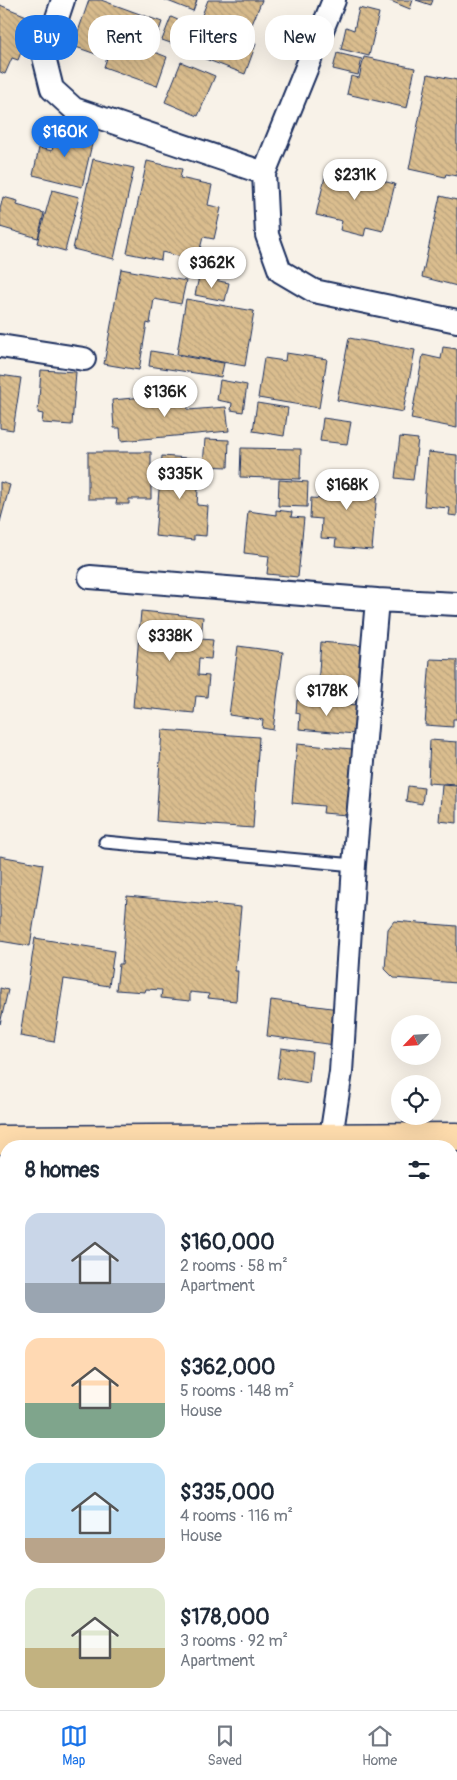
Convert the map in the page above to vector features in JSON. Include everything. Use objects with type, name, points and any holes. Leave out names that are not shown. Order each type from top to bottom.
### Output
[{"type":"main road","points":[[0,1140],[457,1137]]},
{"type":"street","points":[[334,0],[264,173],[267,235],[280,271],[314,291],[457,321]]},
{"type":"street","points":[[60,1],[44,57],[52,89],[74,109],[264,173]]},
{"type":"street","points":[[0,346],[84,358]]},
{"type":"street","points":[[90,577],[376,600],[457,604]]},
{"type":"street","points":[[331,1137],[341,1072],[354,864],[376,600]]},
{"type":"lane","points":[[105,842],[354,864]]},
{"type":"building","points":[[89,0],[101,0],[143,15],[88,15],[88,51],[78,48],[78,32]]},
{"type":"building","points":[[165,0],[197,0],[193,11]]},
{"type":"building","points":[[208,0],[262,0],[255,17],[255,15],[202,15]]},
{"type":"building","points":[[388,0],[413,0],[410,9]]},
{"type":"building","points":[[416,0],[433,0],[431,5]]},
{"type":"building","points":[[0,5],[24,15],[15,15],[15,59],[12,58],[5,74],[0,72]]},
{"type":"building","points":[[359,8],[379,13],[369,56],[341,49],[346,27],[354,30]]},
{"type":"building","points":[[170,20],[170,43],[162,40]]},
{"type":"building","points":[[337,53],[362,59],[358,75],[333,69]]},
{"type":"building","points":[[160,54],[167,57],[157,86],[104,67],[106,60],[160,60]]},
{"type":"building","points":[[364,57],[415,68],[407,108],[347,94],[351,76],[359,78]]},
{"type":"building","points":[[208,60],[250,60],[245,74]]},
{"type":"building","points":[[181,62],[215,76],[198,116],[165,102]]},
{"type":"building","points":[[428,74],[457,80],[457,176],[446,174],[445,177],[409,169]]},
{"type":"building","points":[[58,125],[87,132],[84,142],[92,144],[82,187],[33,175],[39,148],[52,151]]},
{"type":"building","points":[[93,159],[134,168],[114,259],[73,249]]},
{"type":"building","points":[[147,161],[182,169],[180,178],[212,185],[208,205],[221,208],[214,239],[203,237],[197,261],[162,252],[161,260],[127,253]]},
{"type":"building","points":[[327,168],[395,184],[383,231],[366,227],[364,236],[340,230],[342,221],[316,215]]},
{"type":"building","points":[[52,190],[79,197],[65,251],[37,243]]},
{"type":"building","points":[[440,196],[457,200],[457,286],[422,277]]},
{"type":"building","points":[[3,197],[18,201],[17,205],[44,213],[38,238],[0,227],[0,209]]},
{"type":"building","points":[[121,269],[186,281],[181,304],[154,299],[150,324],[147,323],[139,370],[104,364]]},
{"type":"building","points":[[199,277],[229,283],[225,301],[195,295]]},
{"type":"building","points":[[186,299],[254,311],[245,366],[177,354]]},
{"type":"building","points":[[349,338],[415,350],[403,412],[337,400]]},
{"type":"building","points":[[443,347],[457,349],[457,428],[411,419],[423,355],[441,359]]},
{"type":"building","points":[[151,351],[224,363],[221,377],[149,366]]},
{"type":"building","points":[[286,353],[327,359],[319,408],[258,398],[264,358],[285,361]]},
{"type":"building","points":[[41,370],[76,372],[72,425],[42,423],[43,414],[38,413]]},
{"type":"building","points":[[0,375],[21,378],[13,430],[0,428]]},
{"type":"building","points":[[220,380],[247,385],[243,412],[231,410],[232,403],[217,400]]},
{"type":"building","points":[[186,393],[188,410],[226,407],[229,431],[121,441],[120,428],[114,428],[112,400]]},
{"type":"building","points":[[257,403],[288,408],[284,436],[253,431]]},
{"type":"building","points":[[323,418],[351,422],[347,444],[320,441]]},
{"type":"building","points":[[400,437],[418,439],[413,480],[395,478]]},
{"type":"building","points":[[205,439],[229,440],[228,467],[203,466]]},
{"type":"building","points":[[241,448],[301,449],[300,479],[240,477]]},
{"type":"building","points":[[88,452],[151,452],[151,499],[129,499],[129,504],[116,504],[117,499],[88,499]]},
{"type":"building","points":[[428,452],[457,455],[457,516],[449,515],[450,508],[424,506]]},
{"type":"building","points":[[162,456],[200,459],[197,505],[208,506],[206,536],[194,535],[194,540],[155,536]]},
{"type":"building","points":[[326,475],[378,480],[372,550],[335,547],[336,539],[321,538],[322,519],[310,518],[311,498],[324,499]]},
{"type":"building","points":[[279,480],[308,482],[307,507],[278,506]]},
{"type":"building","points":[[0,482],[10,485],[0,522]]},
{"type":"building","points":[[276,510],[292,512],[291,517],[304,518],[298,577],[267,574],[269,556],[244,553],[248,511],[276,515]]},
{"type":"building","points":[[141,611],[203,617],[201,639],[213,640],[211,659],[199,658],[198,675],[209,676],[207,697],[196,696],[194,713],[133,707]]},
{"type":"building","points":[[321,642],[365,646],[361,698],[347,696],[347,689],[318,686]]},
{"type":"building","points":[[238,646],[283,652],[273,730],[262,728],[263,720],[229,715]]},
{"type":"building","points":[[430,659],[457,660],[457,719],[453,719],[453,727],[425,725]]},
{"type":"building","points":[[297,700],[358,705],[355,734],[299,729],[300,714],[296,713]]},
{"type":"building","points":[[162,730],[259,737],[253,828],[156,821]]},
{"type":"building","points":[[430,740],[457,742],[457,785],[428,783]]},
{"type":"building","points":[[297,744],[352,749],[347,815],[323,813],[324,806],[292,803]]},
{"type":"building","points":[[442,785],[457,786],[457,823],[439,821]]},
{"type":"building","points":[[408,786],[424,788],[422,804],[406,801]]},
{"type":"building","points":[[0,856],[43,864],[30,946],[0,941]]},
{"type":"building","points":[[127,896],[241,907],[235,971],[238,971],[236,1001],[208,998],[209,994],[190,992],[190,1001],[161,998],[162,990],[146,989],[145,992],[116,990],[119,964],[122,964]]},
{"type":"building","points":[[394,921],[457,926],[457,983],[394,978],[385,969],[388,929]]},
{"type":"building","points":[[35,938],[114,951],[109,986],[64,979],[54,1042],[20,1036]]},
{"type":"building","points":[[0,988],[8,990],[0,1024]]},
{"type":"building","points":[[271,1000],[339,1009],[335,1045],[267,1036]]},
{"type":"building","points":[[281,1048],[312,1052],[309,1083],[277,1078]]}]
